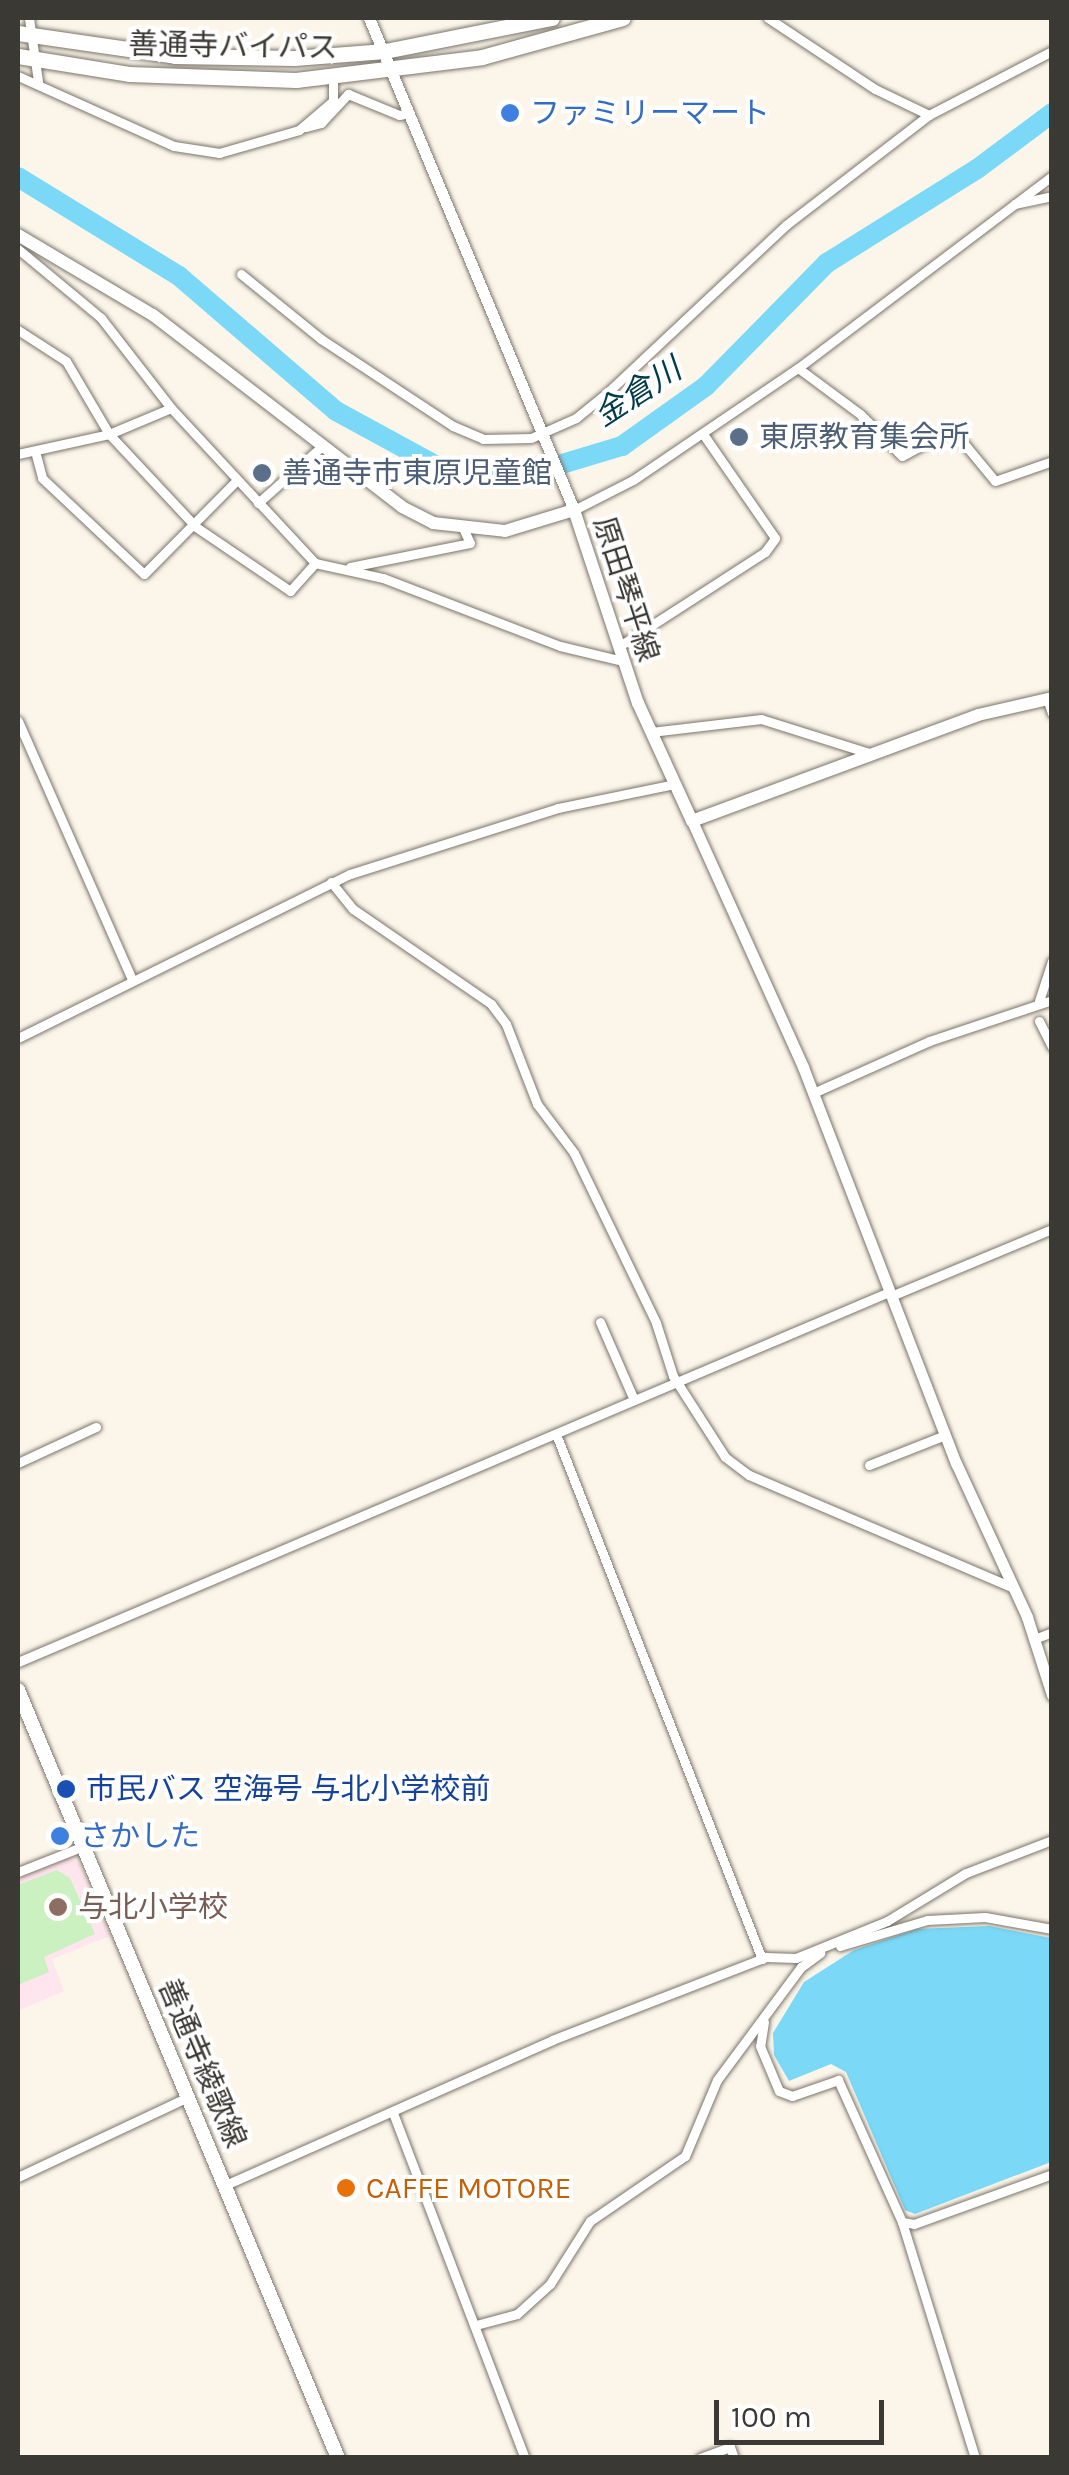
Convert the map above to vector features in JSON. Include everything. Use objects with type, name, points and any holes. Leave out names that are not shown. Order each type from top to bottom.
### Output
[{"type":"highway","name":"善通寺バイパス","points":[[24,34],[212,58],[384,51],[552,18]]},
{"type":"highway","name":"善通寺バイパス","points":[[18,56],[204,79],[332,77],[528,46],[623,18]]},
{"type":"main road","name":"原田琴平線","points":[[18,235],[153,315],[402,507],[464,530],[505,530],[571,505],[620,654],[692,821]]},
{"type":"main road","points":[[692,821],[978,715],[1049,698]]},
{"type":"main road","name":"善通寺綾歌線","points":[[18,1690],[338,2458]]},
{"type":"street","points":[[29,18],[24,34],[38,82]]},
{"type":"street","points":[[369,18],[394,70],[571,505],[703,434],[798,368],[1052,176]]},
{"type":"street","points":[[768,18],[875,89],[930,115]]},
{"type":"street","points":[[242,274],[321,339],[454,426],[510,441],[542,434],[606,393],[786,225],[930,115],[1052,51]]},
{"type":"street","points":[[18,76],[196,152],[219,153],[321,122],[348,94],[399,115],[410,112]]},
{"type":"street","points":[[299,130],[333,101],[332,77]]},
{"type":"street","points":[[1012,205],[1052,196]]},
{"type":"street","points":[[18,249],[101,318],[171,408],[315,563],[342,568],[560,646],[620,654],[764,552],[775,538],[703,434]]},
{"type":"street","points":[[18,330],[66,361],[110,434],[192,523],[290,590],[315,563]]},
{"type":"street","points":[[798,368],[860,414],[902,456],[952,429],[995,481],[1052,462]]},
{"type":"street","points":[[18,454],[110,434],[171,408]]},
{"type":"street","points":[[258,503],[322,447]]},
{"type":"street","points":[[35,451],[42,478],[144,574],[237,480]]},
{"type":"street","points":[[342,568],[470,543],[464,530]]},
{"type":"street","points":[[1049,698],[1052,714]]},
{"type":"street","points":[[652,732],[761,719],[872,754]]},
{"type":"street","points":[[18,721],[132,980]]},
{"type":"street","points":[[18,1038],[331,882],[542,812],[675,784]]},
{"type":"street","points":[[692,821],[813,1093],[945,1435],[1016,1589],[1052,1695]]},
{"type":"street","points":[[331,882],[352,910],[456,978],[499,1014],[537,1104],[574,1153],[678,1382],[725,1457],[749,1475],[1016,1589]]},
{"type":"street","points":[[1039,1001],[1052,961]]},
{"type":"street","points":[[813,1093],[1039,1001],[1052,1000]]},
{"type":"street","points":[[1039,1021],[1052,1047]]},
{"type":"street","points":[[18,1662],[634,1400],[1052,1229]]},
{"type":"street","points":[[600,1322],[634,1400]]},
{"type":"street","points":[[18,1463],[96,1427]]},
{"type":"street","points":[[556,1434],[762,1959]]},
{"type":"street","points":[[869,1465],[945,1435]]},
{"type":"street","points":[[1034,1639],[1052,1632]]},
{"type":"street","points":[[223,2186],[552,2040],[762,1959],[812,1952],[913,1909],[966,1873],[1052,1840]]},
{"type":"street","points":[[18,1872],[82,1847]]},
{"type":"street","points":[[476,2325],[517,2314],[550,2284],[590,2221],[684,2156],[717,2080],[814,1956],[905,1924],[985,1917],[1052,1929]]},
{"type":"street","points":[[764,2020],[760,2046],[779,2091],[792,2096],[838,2080],[902,2222],[975,2458]]},
{"type":"street","points":[[18,2177],[186,2098]]},
{"type":"street","points":[[393,2113],[524,2458]]},
{"type":"street","points":[[902,2222],[914,2224],[1052,2174]]},
{"type":"street","points":[[700,2458],[730,2447],[734,2458]]},
{"type":"shaded area","name":"与北小学校","points":[[69,1858],[80,1864],[110,1936],[52,1959],[64,1991],[18,2011],[18,1879]]},
{"type":"green space","name":"与北小学校","points":[[57,1870],[70,1878],[95,1934],[44,1957],[49,1972],[18,1985],[18,1885]]},
{"type":"water","points":[[989,1926],[1051,1938],[1051,2162],[915,2214],[905,2210],[846,2072],[831,2064],[789,2081],[774,2055],[773,2033],[804,1982],[854,1950],[917,1929]]},
{"type":"waterway","name":"金倉川","points":[[18,177],[179,276],[336,411],[446,471],[519,477],[622,446],[706,386],[827,263],[977,169],[1052,113]]},
{"type":"place","name":"ファミリーマート","points":[[510,113]]},
{"type":"place","name":"東原教育集会所","points":[[739,437]]},
{"type":"place","name":"善通寺市東原児童館","points":[[262,473]]},
{"type":"place","name":"市民バス 空海号 与北小学校前","points":[[66,1789]]},
{"type":"place","name":"さかした","points":[[60,1836]]},
{"type":"place","name":"与北小学校","points":[[58,1907]]},
{"type":"place","name":"CAFFE MOTORE","points":[[346,2188]]}]
